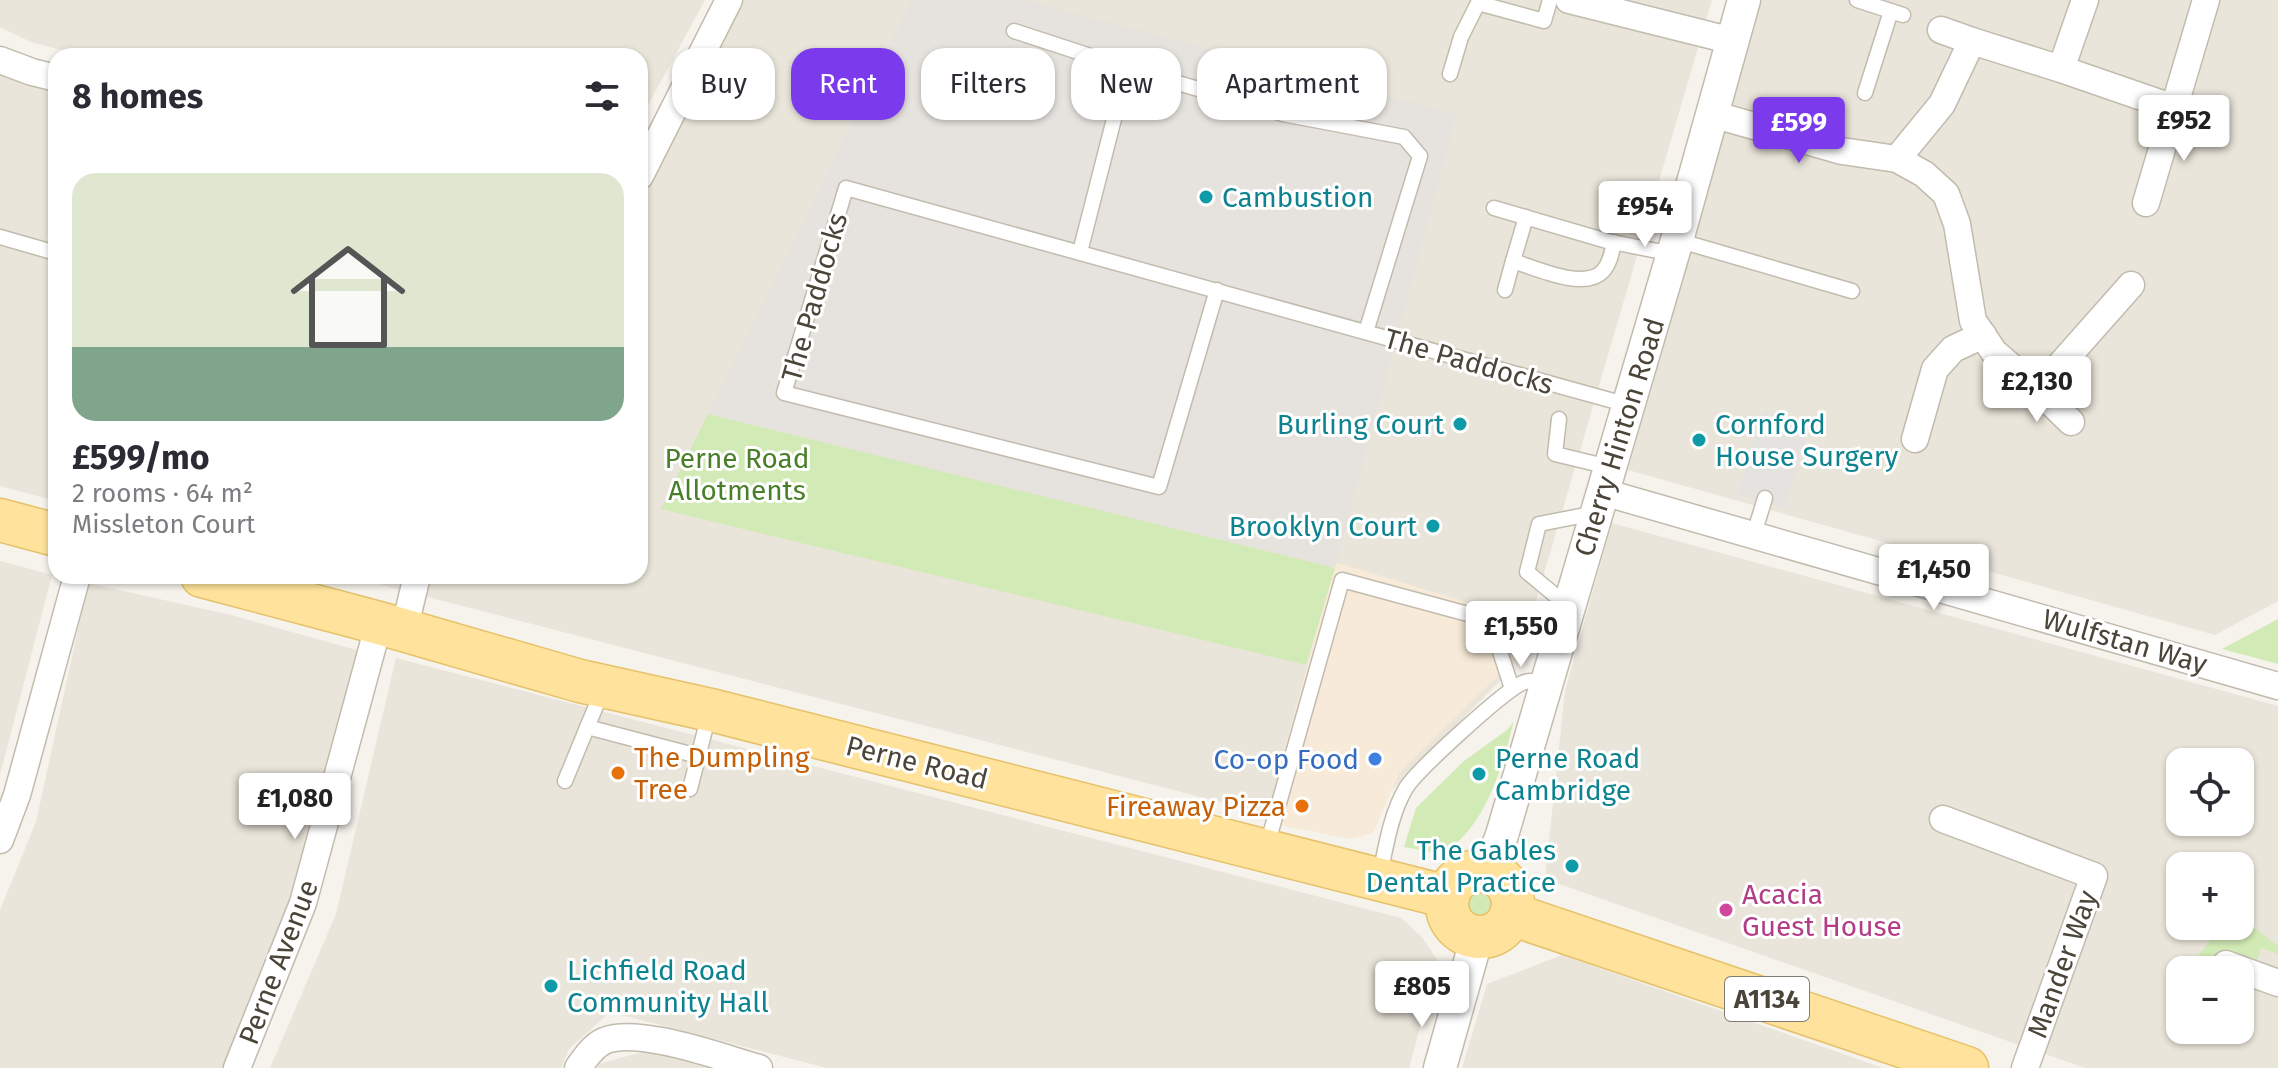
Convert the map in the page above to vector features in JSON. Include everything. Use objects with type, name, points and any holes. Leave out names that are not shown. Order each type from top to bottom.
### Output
[{"type":"main road","points":[[0,520],[48,533]]},
{"type":"main road","name":"Perne Road","points":[[232,584],[604,686],[710,710],[1448,897]]},
{"type":"main road","points":[[1488,872],[1506,883],[1513,903],[1511,914],[1499,931],[1477,937],[1456,927],[1450,918],[1448,897],[1459,878],[1468,873],[1488,872]]},
{"type":"main road","name":"A1134","points":[[1511,914],[1967,1068]]},
{"type":"street","points":[[648,160],[729,0]]},
{"type":"street","points":[[1569,0],[1733,41]]},
{"type":"street","name":"Cherry Hinton Road","points":[[1488,872],[1500,842],[1675,247],[1744,0]]},
{"type":"street","points":[[2061,69],[2085,0]]},
{"type":"street","points":[[2146,203],[2206,0]]},
{"type":"street","points":[[1941,30],[2174,108]]},
{"type":"street","points":[[1897,159],[1942,104],[1972,41]]},
{"type":"street","points":[[0,60],[48,76]]},
{"type":"street","points":[[1712,114],[1842,151],[1897,159],[1924,174],[1946,194],[1957,224],[1973,321],[1994,352],[2071,422]]},
{"type":"street","points":[[2038,390],[2131,285]]},
{"type":"street","points":[[1915,439],[1935,369],[1953,349],[1983,335]]},
{"type":"street","name":"Wulfstan Way","points":[[1603,491],[2278,686]]},
{"type":"street","points":[[0,840],[17,795],[75,584]]},
{"type":"street","name":"Perne Avenue","points":[[237,1068],[303,903],[391,626],[413,584]]},
{"type":"street","name":"Mander Way","points":[[1943,819],[2094,876],[2025,1068]]},
{"type":"street","points":[[1440,1068],[1477,937]]},
{"type":"street","points":[[2254,974],[2278,983]]},
{"type":"street","points":[[578,1068],[588,1053],[604,1041],[628,1036],[657,1040],[759,1068]]},
{"type":"lane","points":[[1450,74],[1461,37],[1478,3],[1544,21],[1550,0]]},
{"type":"lane","points":[[1857,0],[1897,13],[1865,93]]},
{"type":"lane","points":[[1014,31],[1071,50]]},
{"type":"lane","points":[[1181,84],[1283,114],[1404,137],[1420,156],[1366,332]]},
{"type":"lane","points":[[1080,252],[1114,120]]},
{"type":"lane","name":"The Paddocks","points":[[1217,290],[1159,487],[784,393],[846,188],[1217,290],[1628,405]]},
{"type":"lane","points":[[1494,208],[1614,242],[1675,247],[1852,291]]},
{"type":"lane","points":[[1505,290],[1526,217]]},
{"type":"lane","points":[[0,237],[48,251]]},
{"type":"lane","points":[[1513,261],[1564,277],[1590,280],[1602,273],[1609,262],[1614,242]]},
{"type":"lane","points":[[1559,419],[1555,454],[1603,491],[1539,524],[1527,572],[1568,606]]},
{"type":"lane","points":[[1754,534],[1765,498]]},
{"type":"lane","points":[[1265,849],[1342,580],[1490,620],[1512,689]]},
{"type":"lane","points":[[1379,879],[1390,826],[1407,787],[1433,758],[1512,689],[1530,680],[1546,683]]},
{"type":"lane","points":[[565,781],[604,686]]},
{"type":"lane","points":[[690,789],[710,710]]},
{"type":"lane","points":[[587,727],[698,756]]},
{"type":"shaded area","points":[[0,0],[705,0],[679,48],[672,48],[672,61],[648,105],[648,48],[54,48],[31,42],[0,27]]},
{"type":"shaded area","points":[[744,0],[1712,0],[1538,594],[1511,670],[1347,835],[378,584],[648,584],[648,174],[678,120],[775,120],[775,48],[718,48]]},
{"type":"shaded area","points":[[912,0],[1025,0],[1207,48],[1197,48],[1197,120],[1387,120],[1387,96],[1457,114],[1335,568],[708,414],[853,120],[905,120],[905,48],[888,48]]},
{"type":"shaded area","points":[[1762,0],[2278,0],[2278,601],[2215,635],[1628,470]]},
{"type":"shaded area","points":[[0,69],[48,83],[48,499],[0,486]]},
{"type":"shaded area","points":[[1764,410],[1810,425],[1784,508],[1737,494]]},
{"type":"shaded area","points":[[1612,523],[2278,706],[2278,1068],[2085,1068],[1545,879],[1565,691]]},
{"type":"shaded area","points":[[0,561],[48,574],[50,584],[0,775]]},
{"type":"shaded area","points":[[1335,562],[1506,614],[1520,641],[1516,658],[1400,772],[1373,833],[1350,839],[1265,822]]},
{"type":"shaded area","points":[[88,584],[231,615],[368,653],[296,906],[228,1068],[0,1068],[0,910],[36,822]]},
{"type":"shaded area","points":[[396,658],[1401,918],[1422,937],[1438,961],[1409,1068],[827,1068],[610,1012],[569,1049],[561,1068],[270,1068],[336,914]]},
{"type":"shaded area","points":[[1562,955],[1883,1068],[1462,1068],[1487,984]]},
{"type":"shaded area","points":[[649,1050],[716,1068],[597,1068],[599,1064]]},
{"type":"green space","name":"Perne Road Allotments","points":[[708,414],[1335,568],[1306,665],[661,509]]},
{"type":"green space","points":[[2278,619],[2278,664],[2222,649]]},
{"type":"green space","points":[[1514,721],[1490,795],[1458,842],[1443,854],[1404,847],[1416,808],[1464,761],[1507,730]]},
{"type":"green space","points":[[1480,882],[1495,888],[1501,903],[1495,918],[1480,924],[1465,918],[1459,903],[1465,888]]},
{"type":"green space","points":[[2254,928],[2278,946],[2278,954],[2261,948],[2254,971],[2254,956],[2198,956],[2211,940],[2254,940]]},
{"type":"place","name":"Cambustion","points":[[1206,197]]},
{"type":"place","name":"Burling Court","points":[[1460,424]]},
{"type":"place","name":"Cornford House Surgery","points":[[1699,440]]},
{"type":"place","name":"Brooklyn Court","points":[[1433,526]]},
{"type":"place","name":"Co-op Food","points":[[1375,759]]},
{"type":"place","name":"The Dumpling Tree","points":[[618,773]]},
{"type":"place","name":"Perne Road Cambridge","points":[[1479,774]]},
{"type":"place","name":"Fireaway Pizza","points":[[1302,806]]},
{"type":"place","name":"The Gables Dental Practice","points":[[1572,866]]},
{"type":"place","name":"Acacia Guest House","points":[[1726,910]]},
{"type":"place","name":"Lichfield Road Community Hall","points":[[551,986]]}]
